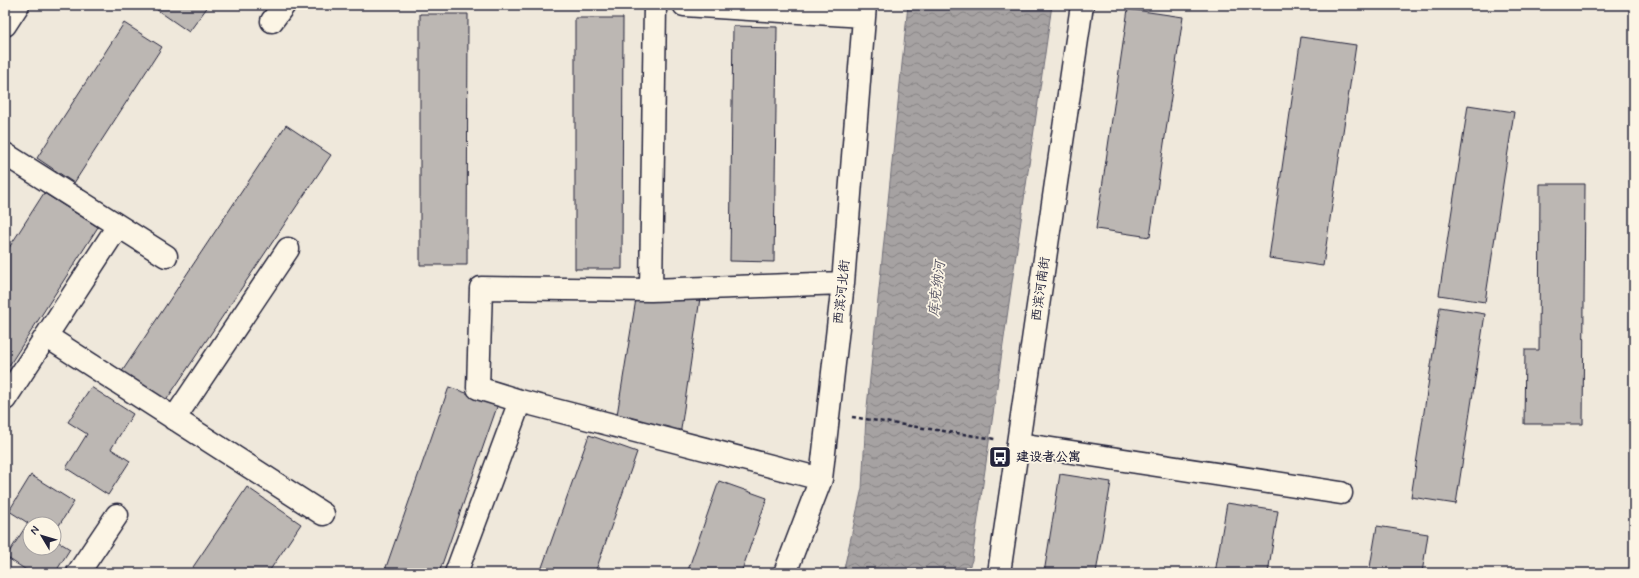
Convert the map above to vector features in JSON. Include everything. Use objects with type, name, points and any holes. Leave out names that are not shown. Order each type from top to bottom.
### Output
[{"type":"street","points":[[5,25],[18,5]]},
{"type":"street","points":[[651,290],[655,5]]},
{"type":"street","points":[[684,5],[865,11]]},
{"type":"street","name":"西滨河南街","points":[[999,573],[1082,5]]},
{"type":"street","name":"西滨河北街","points":[[785,573],[821,479],[843,283],[865,11]]},
{"type":"street","points":[[5,154],[166,256]]},
{"type":"street","points":[[5,400],[118,226]]},
{"type":"street","points":[[174,419],[288,249]]},
{"type":"street","points":[[821,479],[520,401],[478,388],[481,288],[651,290],[843,283]]},
{"type":"street","points":[[46,336],[323,514]]},
{"type":"street","points":[[456,573],[520,401]]},
{"type":"street","points":[[1019,444],[1341,493]]},
{"type":"street","points":[[78,573],[117,515]]},
{"type":"path","points":[[862,418],[996,439]]},
{"type":"water","name":"库克纳河","points":[[908,5],[1052,5],[972,560],[967,573],[843,573],[862,488],[866,417]]},
{"type":"building","points":[[150,5],[209,5],[189,32]]},
{"type":"building","points":[[1128,9],[1183,17],[1150,237],[1096,229]]},
{"type":"building","points":[[420,14],[468,14],[467,265],[420,265]]},
{"type":"building","points":[[575,18],[623,18],[622,269],[575,269]]},
{"type":"building","points":[[124,23],[162,47],[74,183],[37,158]]},
{"type":"building","points":[[733,26],[777,27],[774,262],[730,261]]},
{"type":"building","points":[[1301,37],[1356,45],[1323,266],[1269,258]]},
{"type":"building","points":[[1468,105],[1514,112],[1485,302],[1439,295]]},
{"type":"building","points":[[286,125],[331,155],[163,405],[119,376]]},
{"type":"building","points":[[1540,184],[1585,184],[1583,424],[1524,424],[1525,350],[1539,350]]},
{"type":"building","points":[[44,193],[98,227],[5,372],[5,254]]},
{"type":"building","points":[[700,298],[680,436],[617,415],[636,299]]},
{"type":"building","points":[[1440,307],[1485,314],[1456,504],[1411,497]]},
{"type":"building","points":[[91,387],[133,414],[111,449],[130,461],[108,495],[66,468],[87,434],[68,422]]},
{"type":"building","points":[[449,387],[498,404],[439,573],[384,573]]},
{"type":"building","points":[[589,435],[637,452],[595,573],[540,573]]},
{"type":"building","points":[[1060,474],[1111,482],[1096,573],[1044,573]]},
{"type":"building","points":[[31,475],[74,502],[62,521],[62,516],[22,516],[22,519],[9,511]]},
{"type":"building","points":[[719,481],[767,498],[741,573],[687,573]]},
{"type":"building","points":[[247,487],[301,524],[268,573],[189,573]]},
{"type":"building","points":[[1227,503],[1278,511],[1268,573],[1215,573]]},
{"type":"building","points":[[1377,526],[1428,534],[1422,573],[1369,573]]},
{"type":"building","points":[[22,532],[22,556],[62,556],[62,544],[70,549],[55,573],[31,573],[6,557]]},
{"type":"place","name":"建设者公寓","points":[[1000,457]]}]
